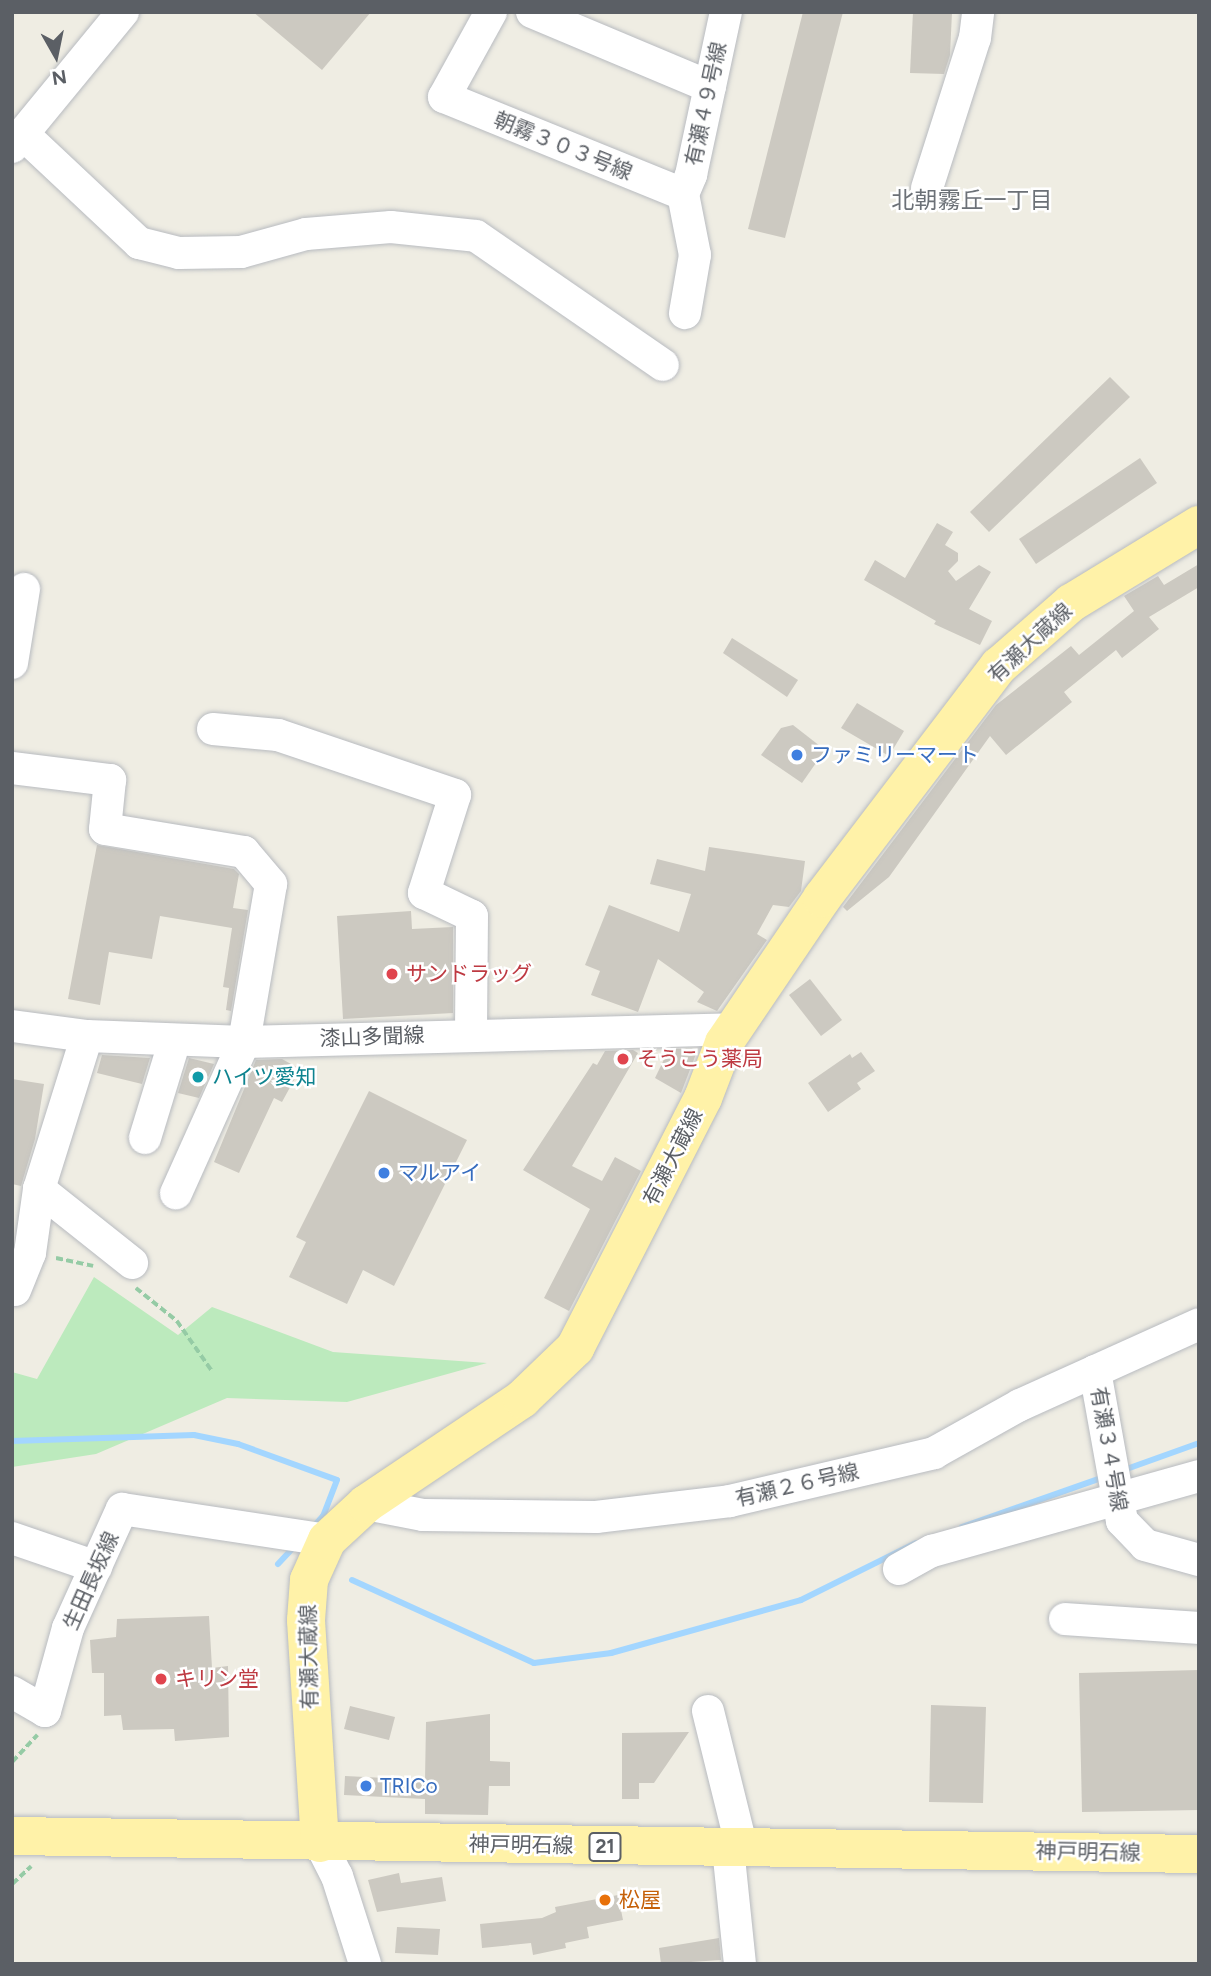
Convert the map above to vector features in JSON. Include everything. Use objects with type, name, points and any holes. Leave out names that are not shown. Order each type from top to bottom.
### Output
[{"type":"main road","name":"有瀬大蔵線","points":[[320,1843],[306,1620],[309,1580],[327,1540],[366,1504],[522,1398],[575,1348],[703,1098],[733,1029],[822,898],[999,666],[1071,603],[1199,525]]},
{"type":"main road","name":"神戸明石線","points":[[12,1836],[320,1843],[1199,1854]]},
{"type":"street","points":[[122,12],[18,141],[139,243],[179,253],[241,252],[306,234],[391,227],[476,236],[663,365]]},
{"type":"street","name":"朝霧３０３号線","points":[[491,12],[444,97],[682,194]]},
{"type":"street","points":[[531,12],[710,87]]},
{"type":"street","name":"有瀬４９号線","points":[[682,194],[691,175],[726,12]]},
{"type":"street","points":[[927,188],[975,38],[978,12]]},
{"type":"street","points":[[682,194],[695,255],[685,313]]},
{"type":"street","points":[[12,663],[23,589]]},
{"type":"street","points":[[213,729],[278,735],[455,795],[424,893],[472,916],[471,1034]]},
{"type":"street","points":[[12,768],[110,780],[105,829],[244,852],[271,884],[244,1042],[176,1193]]},
{"type":"street","name":"漆山多聞線","points":[[12,1026],[87,1036],[244,1042],[733,1029]]},
{"type":"street","points":[[15,1290],[21,1250],[87,1036]]},
{"type":"street","points":[[145,1138],[175,1040]]},
{"type":"street","points":[[39,1189],[120,1270]]},
{"type":"street","name":"有瀬２６号線","points":[[366,1504],[423,1516],[596,1517],[730,1501],[934,1453],[1020,1405],[1199,1324]]},
{"type":"street","name":"有瀬３４号線","points":[[1095,1371],[1122,1521],[1145,1545],[1199,1560]]},
{"type":"street","points":[[899,1569],[932,1551],[1114,1481],[1199,1476]]},
{"type":"street","name":"生田長坂線","points":[[45,1712],[68,1628],[122,1509],[327,1540]]},
{"type":"street","points":[[12,1538],[96,1566]]},
{"type":"street","points":[[1065,1619],[1199,1628]]},
{"type":"street","points":[[12,1692],[45,1712]]},
{"type":"street","points":[[708,1711],[735,1848],[738,1950]]},
{"type":"street","points":[[320,1843],[337,1876],[365,1964]]},
{"type":"path","points":[[21,1250],[120,1270],[177,1321],[212,1371]]},
{"type":"path","points":[[12,1762],[40,1731],[45,1712]]},
{"type":"green space","points":[[94,1277],[178,1335],[212,1307],[333,1352],[487,1363],[347,1402],[227,1398],[96,1454],[12,1467],[12,1372],[37,1379]]},
{"type":"building","points":[[253,12],[371,12],[322,70]]},
{"type":"building","points":[[803,12],[843,12],[785,238],[748,229]]},
{"type":"building","points":[[913,12],[952,12],[950,55],[944,74],[910,73]]},
{"type":"building","points":[[1110,377],[1130,397],[989,532],[970,512]]},
{"type":"building","points":[[1140,458],[1157,483],[1036,564],[1019,539]]},
{"type":"building","points":[[937,523],[953,532],[945,545],[958,553],[958,561],[948,571],[956,581],[979,565],[991,572],[969,609],[992,621],[980,645],[934,624],[936,621],[864,580],[875,560],[905,578]]},
{"type":"building","points":[[1199,564],[1199,587],[1149,617],[1159,629],[1122,658],[1116,650],[1064,692],[1072,702],[1006,755],[990,736],[889,877],[847,911],[843,907],[996,705],[1071,646],[1079,655],[1134,611],[1124,596],[1158,576],[1164,585]]},
{"type":"building","points":[[732,638],[798,680],[787,697],[723,653]]},
{"type":"building","points":[[857,703],[904,731],[889,756],[841,728]]},
{"type":"building","points":[[793,725],[825,750],[802,783],[761,755],[781,728]]},
{"type":"building","points":[[97,845],[234,869],[239,874],[233,908],[248,910],[231,1011],[226,1010],[229,988],[223,987],[232,928],[160,916],[152,959],[109,952],[100,1005],[68,999]]},
{"type":"building","points":[[709,847],[805,861],[801,891],[789,907],[773,905],[757,934],[767,940],[717,1011],[697,1002],[704,992],[658,959],[638,1012],[591,995],[600,971],[585,965],[609,905],[679,932],[691,894],[650,884],[657,859],[705,871]]},
{"type":"building","points":[[411,911],[412,929],[453,927],[453,1013],[343,1019],[337,916]]},
{"type":"building","points":[[810,979],[842,1020],[821,1036],[789,995]]},
{"type":"building","points":[[669,1049],[686,1049],[696,1054],[681,1093],[655,1078]]},
{"type":"building","points":[[633,1050],[638,1053],[572,1166],[602,1181],[615,1157],[641,1171],[569,1311],[544,1298],[590,1209],[523,1170],[593,1063],[597,1065],[605,1051]]},
{"type":"building","points":[[861,1052],[875,1071],[857,1083],[861,1089],[828,1112],[808,1083],[850,1054],[852,1058]]},
{"type":"building","points":[[102,1055],[150,1058],[142,1084],[97,1073]]},
{"type":"building","name":"ハイツ愛知","points":[[189,1058],[214,1064],[199,1098],[178,1093]]},
{"type":"building","points":[[282,1059],[300,1069],[282,1102],[274,1098],[239,1173],[214,1162],[256,1060]]},
{"type":"building","points":[[12,1079],[44,1084],[35,1139],[21,1186],[12,1184]]},
{"type":"building","points":[[369,1091],[467,1140],[394,1286],[363,1270],[347,1304],[289,1277],[306,1242],[296,1237]]},
{"type":"building","points":[[209,1616],[212,1668],[228,1666],[229,1737],[175,1741],[174,1729],[123,1730],[121,1715],[104,1716],[104,1673],[92,1673],[90,1640],[116,1637],[117,1619]]},
{"type":"building","points":[[1199,1670],[1199,1810],[1082,1812],[1079,1673]]},
{"type":"building","points":[[931,1705],[986,1707],[983,1803],[929,1802]]},
{"type":"building","points":[[350,1706],[395,1717],[389,1740],[344,1729]]},
{"type":"building","points":[[490,1714],[490,1761],[510,1762],[510,1786],[489,1786],[488,1815],[425,1814],[425,1799],[344,1795],[345,1776],[425,1780],[426,1722]]},
{"type":"building","points":[[689,1732],[654,1783],[639,1783],[639,1799],[622,1799],[622,1733]]},
{"type":"building","points":[[399,1873],[401,1883],[442,1877],[446,1901],[377,1912],[368,1880]]},
{"type":"building","points":[[618,1895],[623,1920],[587,1927],[589,1938],[565,1943],[566,1948],[533,1955],[531,1943],[482,1948],[480,1924],[542,1918],[556,1912],[555,1907]]},
{"type":"building","points":[[397,1927],[440,1929],[438,1955],[395,1953]]},
{"type":"building","points":[[719,1938],[721,1960],[661,1964],[659,1948]]},
{"type":"waterway","points":[[12,1441],[194,1435],[238,1444],[337,1480],[323,1516],[313,1527]]},
{"type":"waterway","points":[[1121,1471],[1199,1443]]},
{"type":"waterway","points":[[962,1527],[1104,1477]]},
{"type":"waterway","points":[[352,1580],[534,1663],[611,1653],[801,1600],[916,1543]]},
{"type":"waterway","points":[[278,1564],[296,1545]]},
{"type":"place","name":"ファミリーマート","points":[[797,755]]},
{"type":"place","name":"サンドラッグ","points":[[392,974]]},
{"type":"place","name":"そうこう薬局","points":[[623,1059]]},
{"type":"place","name":"ハイツ愛知","points":[[198,1077]]},
{"type":"place","name":"マルアイ","points":[[384,1173]]},
{"type":"place","name":"キリン堂","points":[[161,1679]]},
{"type":"place","name":"TRICo","points":[[366,1786]]},
{"type":"place","name":"松屋","points":[[605,1900]]},
{"type":"district","name":"北朝霧丘一丁目","points":[[972,200]]}]
